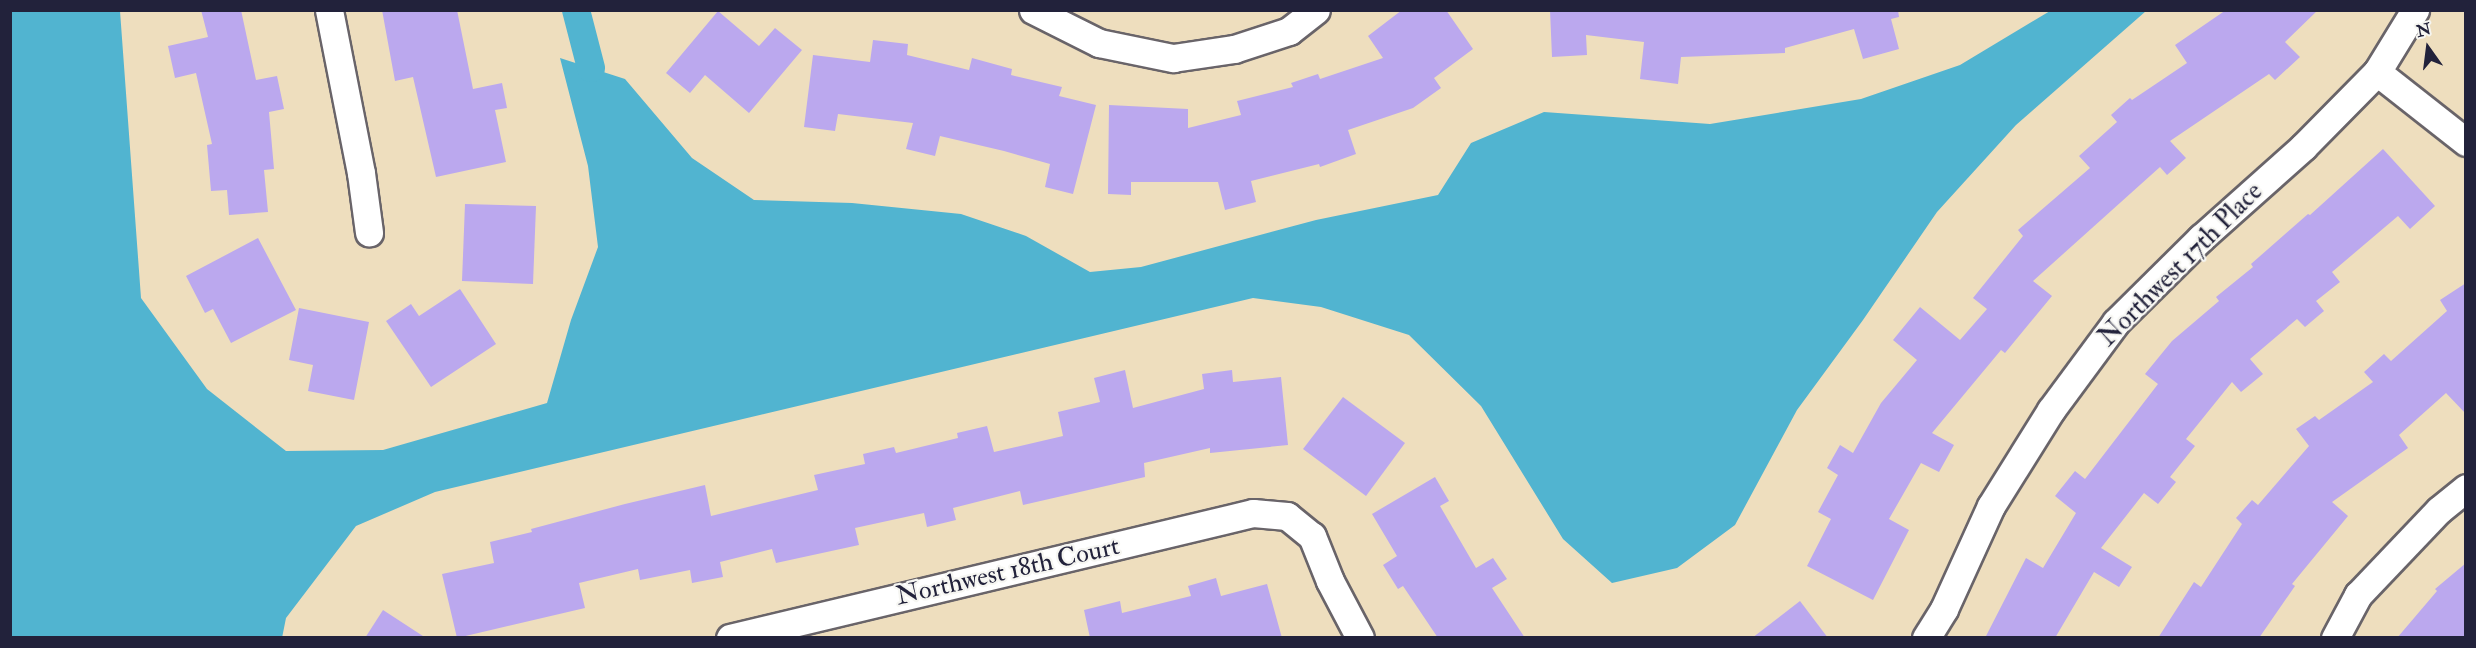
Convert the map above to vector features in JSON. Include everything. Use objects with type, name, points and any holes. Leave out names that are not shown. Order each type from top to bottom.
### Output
[{"type":"street","points":[[329,10],[361,172],[369,232]]},
{"type":"street","points":[[1033,10],[1099,43],[1173,58],[1234,49],[1289,31],[1316,10]]},
{"type":"street","name":"Northwest 17th Place","points":[[1926,638],[1944,609],[1991,506],[2051,410],[2116,322],[2201,238],[2303,147],[2376,72],[2415,10]]},
{"type":"street","points":[[2376,72],[2466,142]]},
{"type":"street","points":[[2335,638],[2358,596],[2439,510],[2466,488]]},
{"type":"street","name":"Northwest 18th Court","points":[[730,638],[1254,513],[1287,516],[1312,536],[1330,581],[1360,638]]},
{"type":"water","points":[[10,11],[120,11],[141,298],[207,389],[286,451],[383,450],[547,403],[571,320],[598,247],[588,166],[560,58],[625,79],[692,158],[754,200],[852,203],[961,214],[1026,236],[1090,272],[1141,267],[1316,220],[1438,195],[1471,143],[1544,112],[1710,124],[1861,99],[1960,65],[2050,11],[2146,11],[2016,125],[1937,212],[1863,320],[1797,410],[1735,525],[1677,568],[1612,583],[1563,539],[1481,406],[1409,335],[1321,307],[1253,298],[435,492],[356,526],[286,618],[282,638],[11,637]]},
{"type":"building","points":[[201,10],[241,10],[256,80],[277,76],[284,109],[269,112],[274,169],[264,170],[268,212],[229,215],[227,190],[211,191],[207,145],[212,144],[196,73],[175,78],[168,46],[208,37]]},
{"type":"building","points":[[382,10],[457,10],[473,89],[502,83],[507,108],[495,110],[506,162],[436,177],[413,77],[395,81]]},
{"type":"building","points":[[1402,10],[1446,10],[1473,49],[1434,78],[1441,88],[1413,108],[1348,130],[1356,154],[1320,167],[1319,164],[1251,181],[1256,202],[1225,210],[1218,182],[1131,182],[1131,195],[1108,194],[1109,105],[1188,109],[1188,128],[1241,115],[1237,101],[1293,87],[1291,83],[1318,74],[1320,79],[1383,58],[1368,36]]},
{"type":"building","points":[[1550,10],[1898,10],[1899,17],[1891,19],[1899,49],[1863,59],[1854,29],[1785,48],[1785,53],[1681,57],[1678,84],[1640,79],[1644,42],[1586,35],[1587,55],[1552,57]]},
{"type":"building","points":[[2226,10],[2318,10],[2285,42],[2300,57],[2275,80],[2269,74],[2170,141],[2186,158],[2167,175],[2160,167],[2033,281],[2052,296],[2005,353],[2001,350],[1932,433],[1954,445],[1939,472],[1921,463],[1889,519],[1909,530],[1873,600],[1807,566],[1831,519],[1818,512],[1838,475],[1827,468],[1840,445],[1853,453],[1881,403],[1917,360],[1893,340],[1920,307],[1960,340],[1987,309],[1973,298],[2023,236],[2018,230],[2090,168],[2079,156],[2117,122],[2111,115],[2130,98],[2132,100],[2187,63],[2175,45]]},
{"type":"building","points":[[718,11],[759,46],[775,28],[802,50],[749,113],[705,75],[690,93],[666,73]]},
{"type":"building","points":[[873,40],[908,44],[907,55],[969,70],[972,58],[1012,69],[1011,75],[1062,87],[1059,96],[1096,105],[1073,194],[1045,187],[1050,164],[1004,151],[940,136],[935,156],[906,149],[913,123],[838,114],[835,131],[804,127],[813,55],[870,62]]},
{"type":"building","points":[[2383,149],[2435,206],[2410,229],[2398,216],[2332,272],[2340,282],[2316,301],[2324,311],[2305,327],[2297,319],[2250,359],[2263,374],[2241,392],[2232,382],[2186,439],[2195,446],[2170,477],[2176,482],[2158,504],[2144,493],[2101,548],[2132,567],[2119,587],[2094,572],[2055,638],[1985,638],[2026,558],[2043,568],[2076,513],[2055,496],[2075,471],[2085,479],[2158,384],[2145,374],[2172,341],[2219,301],[2216,297],[2253,267],[2251,264],[2308,214],[2310,215]]},
{"type":"building","points":[[465,204],[536,206],[533,284],[462,281]]},
{"type":"building","points":[[258,238],[296,310],[231,343],[213,309],[205,313],[186,276]]},
{"type":"building","points":[[2466,283],[2466,414],[2446,393],[2399,435],[2408,448],[2332,502],[2348,516],[2292,584],[2295,586],[2259,638],[2158,638],[2194,582],[2201,587],[2242,524],[2236,518],[2252,500],[2258,505],[2309,446],[2296,429],[2315,416],[2319,420],[2373,382],[2364,372],[2384,354],[2391,361],[2447,311],[2440,300]]},
{"type":"building","points":[[460,289],[496,344],[431,387],[386,321],[411,304],[419,316]]},
{"type":"building","points":[[299,308],[369,322],[354,400],[308,391],[313,365],[289,360]]},
{"type":"building","points":[[1125,370],[1133,408],[1204,389],[1202,374],[1232,370],[1233,382],[1281,377],[1288,445],[1210,453],[1210,448],[1144,463],[1145,477],[1023,505],[1020,491],[953,508],[956,520],[927,527],[924,513],[855,528],[859,545],[776,563],[772,549],[720,562],[723,577],[692,583],[690,570],[640,580],[638,569],[579,583],[585,608],[457,638],[442,574],[494,563],[490,542],[625,504],[705,485],[711,516],[818,490],[814,475],[865,464],[863,454],[894,447],[896,453],[958,438],[957,433],[987,426],[994,452],[1063,436],[1058,412],[1100,402],[1094,378]]},
{"type":"building","points":[[1343,397],[1405,443],[1366,496],[1303,449]]},
{"type":"building","points":[[1435,477],[1449,501],[1440,506],[1476,568],[1493,558],[1507,579],[1492,588],[1525,638],[1438,638],[1403,586],[1398,589],[1383,565],[1397,556],[1372,514]]},
{"type":"building","points":[[2466,563],[2466,638],[2397,638],[2437,591],[2435,589]]},
{"type":"building","points":[[1216,578],[1221,596],[1267,584],[1282,638],[1090,638],[1084,610],[1120,601],[1122,613],[1191,596],[1188,586]]},
{"type":"building","points":[[1800,601],[1828,638],[1752,638]]},
{"type":"building","points":[[383,610],[426,638],[365,638]]},
{"type":"waterway","points":[[576,10],[591,68]]}]
